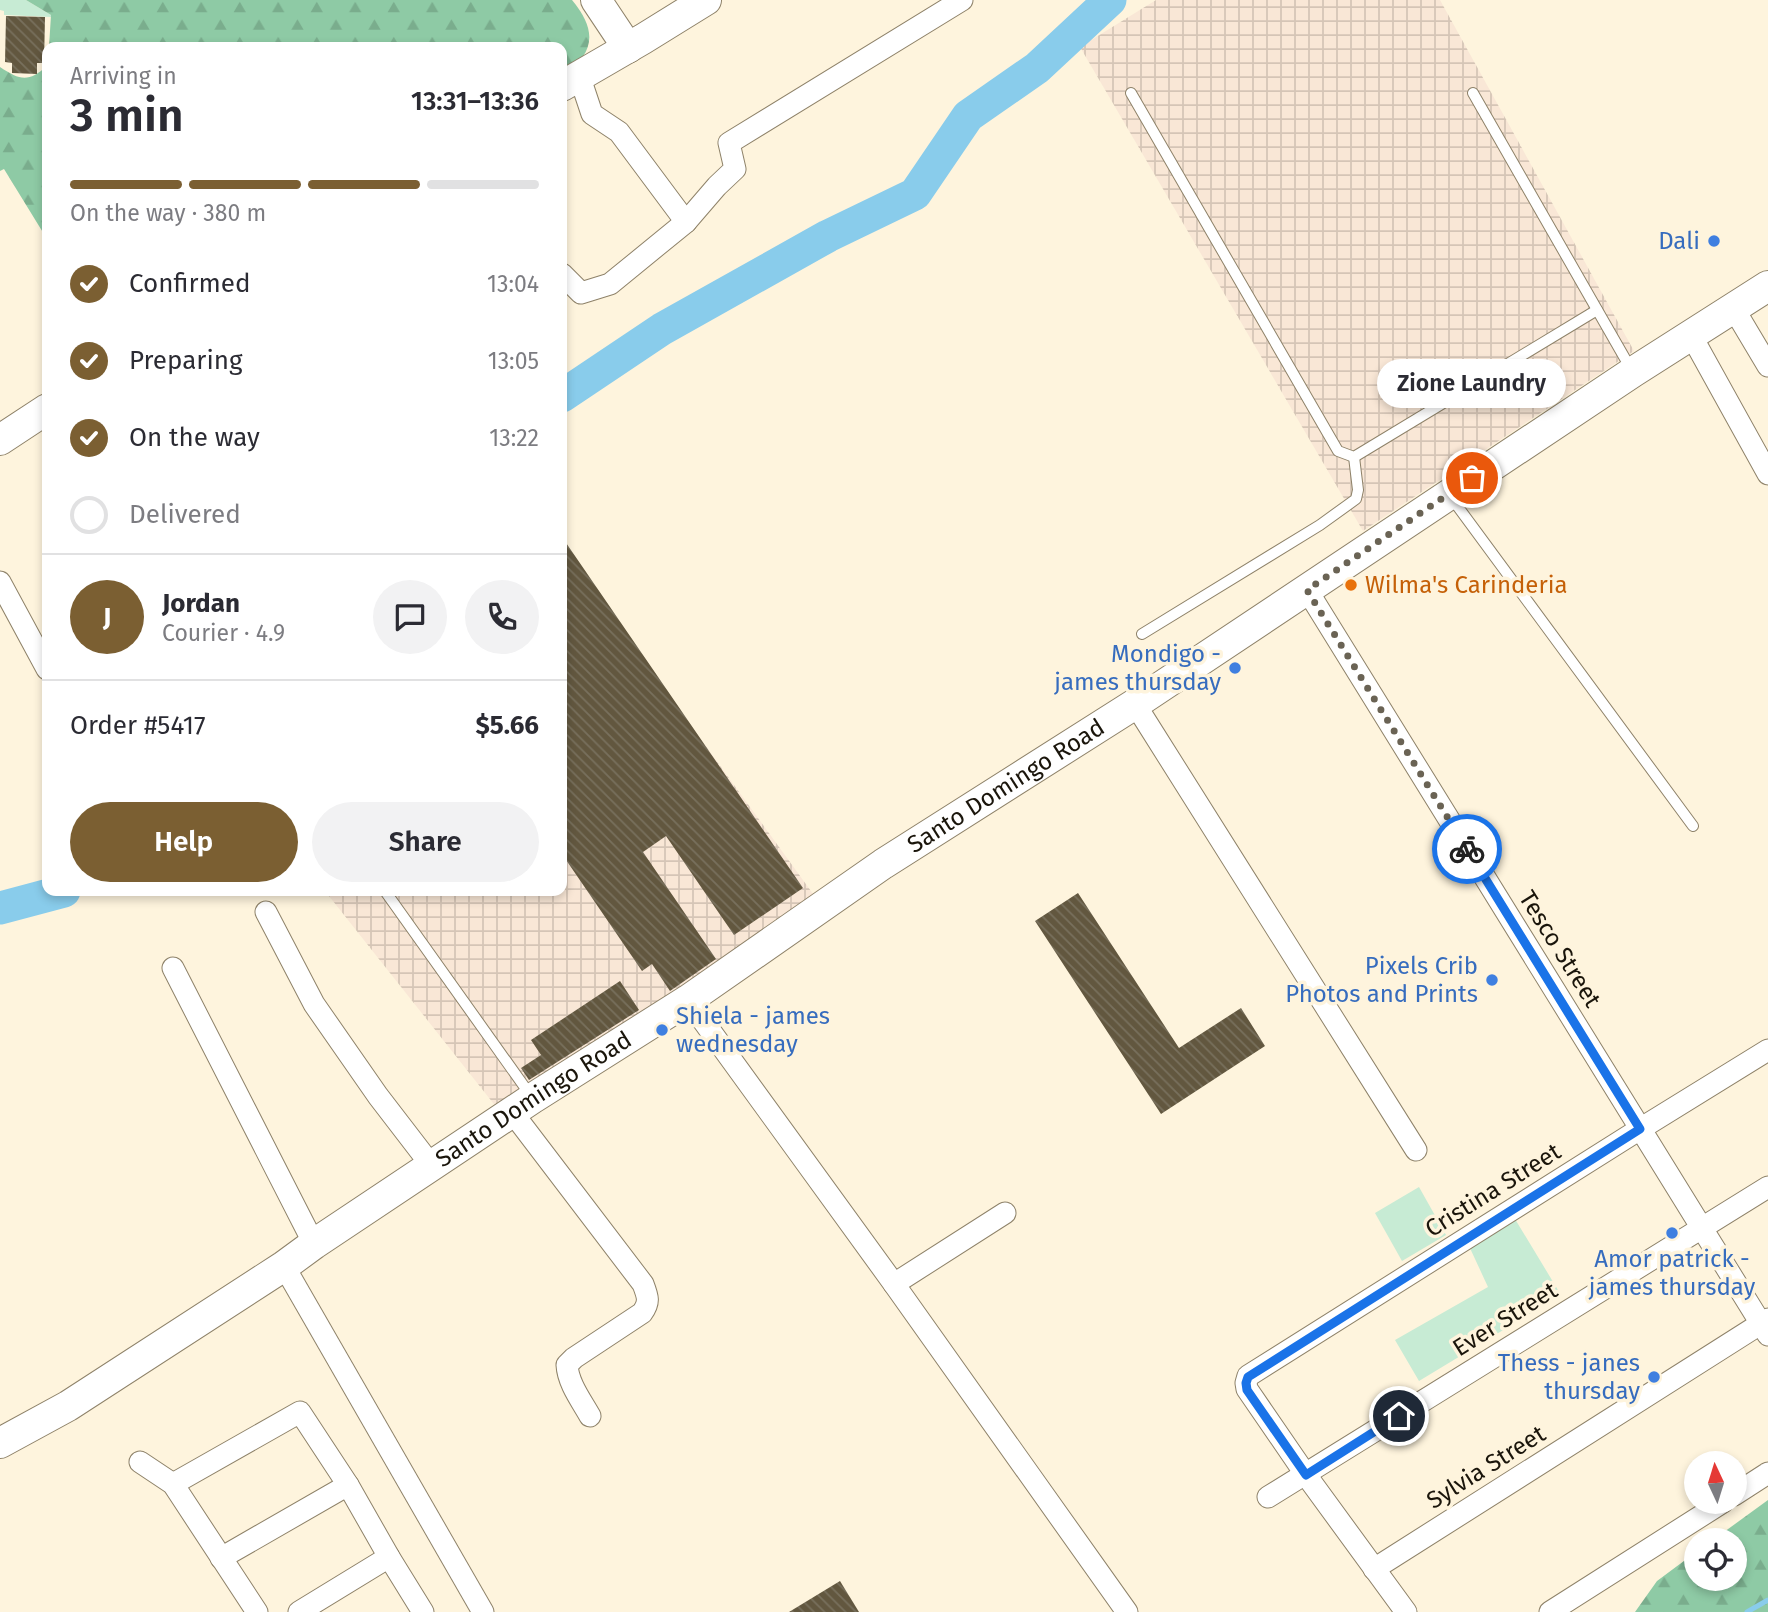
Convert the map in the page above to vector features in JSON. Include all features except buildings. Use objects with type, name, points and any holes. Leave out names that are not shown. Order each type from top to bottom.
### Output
[{"type":"street","points":[[596,0],[628,48]]},
{"type":"street","points":[[686,222],[619,132],[593,114],[570,80],[706,0]]},
{"type":"street","points":[[567,279],[582,293],[610,284],[686,222],[735,169],[729,143],[962,0]]},
{"type":"street","name":"Santo Domingo Road","points":[[0,1443],[68,1406],[284,1266],[522,1105],[688,1000],[883,864],[1135,704],[1633,372],[1768,286]]},
{"type":"street","points":[[1734,309],[1768,366]]},
{"type":"street","points":[[1691,335],[1768,474]]},
{"type":"street","points":[[3,432],[42,412]]},
{"type":"street","points":[[0,582],[42,660]]},
{"type":"street","name":"Tesco Street","points":[[1307,590],[1701,1228],[1766,1326]]},
{"type":"street","points":[[1135,704],[1416,1150]]},
{"type":"street","points":[[266,912],[314,1004],[431,1166]]},
{"type":"street","points":[[173,968],[314,1244]]},
{"type":"street","points":[[688,1000],[1127,1612]]},
{"type":"street","name":"Cristina Street","points":[[1306,1475],[1247,1390],[1248,1377],[1768,1050]]},
{"type":"street","points":[[522,1105],[643,1284],[648,1296],[647,1306],[642,1313],[567,1365],[571,1382],[590,1416]]},
{"type":"street","name":"Ever Street","points":[[1268,1497],[1768,1186]]},
{"type":"street","points":[[894,1284],[1005,1213]]},
{"type":"street","points":[[284,1266],[483,1612]]},
{"type":"street","name":"Sylvia Street","points":[[1374,1569],[1766,1326]]},
{"type":"street","points":[[173,1485],[300,1412],[348,1485],[423,1612]]},
{"type":"street","points":[[140,1462],[173,1485],[257,1612]]},
{"type":"street","points":[[1747,1486],[1768,1473]]},
{"type":"street","points":[[1306,1475],[1406,1612]]},
{"type":"street","points":[[221,1558],[348,1485]]},
{"type":"street","points":[[1550,1612],[1704,1514]]},
{"type":"street","points":[[299,1612],[389,1557]]},
{"type":"lane","points":[[1131,93],[1338,451],[1354,457]]},
{"type":"lane","points":[[1474,93],[1633,372]]},
{"type":"lane","points":[[1354,457],[1597,310]]},
{"type":"lane","points":[[1142,634],[1320,525],[1356,499],[1358,490],[1354,457]]},
{"type":"lane","points":[[1449,494],[1693,826]]},
{"type":"lane","points":[[388,896],[522,1105]]},
{"type":"shaded area","points":[[1156,0],[1440,0],[1634,351],[1363,531],[1080,47]]},
{"type":"shaded area","points":[[567,555],[816,898],[497,1108],[329,896],[567,896]]},
{"type":"green space","points":[[0,0],[26,0],[51,17],[4,15],[4,11],[0,10]]},
{"type":"green space","points":[[26,0],[572,0],[586,21],[589,41],[581,59],[567,71],[567,42],[49,42],[51,15]]},
{"type":"green space","points":[[0,67],[19,77],[34,75],[42,69],[42,231],[4,169],[0,171]]},
{"type":"green space","points":[[1419,1187],[1446,1235],[1402,1261],[1375,1213]]},
{"type":"green space","points":[[1515,1219],[1561,1295],[1419,1381],[1395,1340],[1488,1287],[1469,1246]]},
{"type":"green space","points":[[1768,1500],[1768,1612],[1635,1612],[1657,1581],[1684,1561],[1684,1591],[1747,1591],[1747,1528],[1730,1528]]},
{"type":"waterway","points":[[567,393],[662,329],[828,236],[915,194],[968,116],[1037,68],[1110,0]]},
{"type":"waterway","points":[[0,908],[45,896]]},
{"type":"waterway","points":[[1747,1612],[1768,1600]]},
{"type":"way so far","points":[[1467,849],[1307,590],[1472,478]]},
{"type":"place","name":"Dali","points":[[1714,241]]},
{"type":"place","name":"Zione Laundry","points":[[1472,478]]},
{"type":"place","name":"Wilma's Carinderia","points":[[1351,585]]},
{"type":"place","name":"Mondigo - james thursday","points":[[1235,668]]},
{"type":"place","name":"Pixels Crib Photos and Prints","points":[[1492,980]]},
{"type":"place","name":"Shiela - james wednesday","points":[[662,1030]]},
{"type":"place","name":"Amor patrick - james thursday","points":[[1672,1233]]},
{"type":"place","name":"Thess - janes thursday","points":[[1654,1377]]},
{"type":"route","points":[[1399,1416],[1306,1475],[1247,1390],[1246,1383],[1248,1377],[1640,1129],[1467,849]]}]
